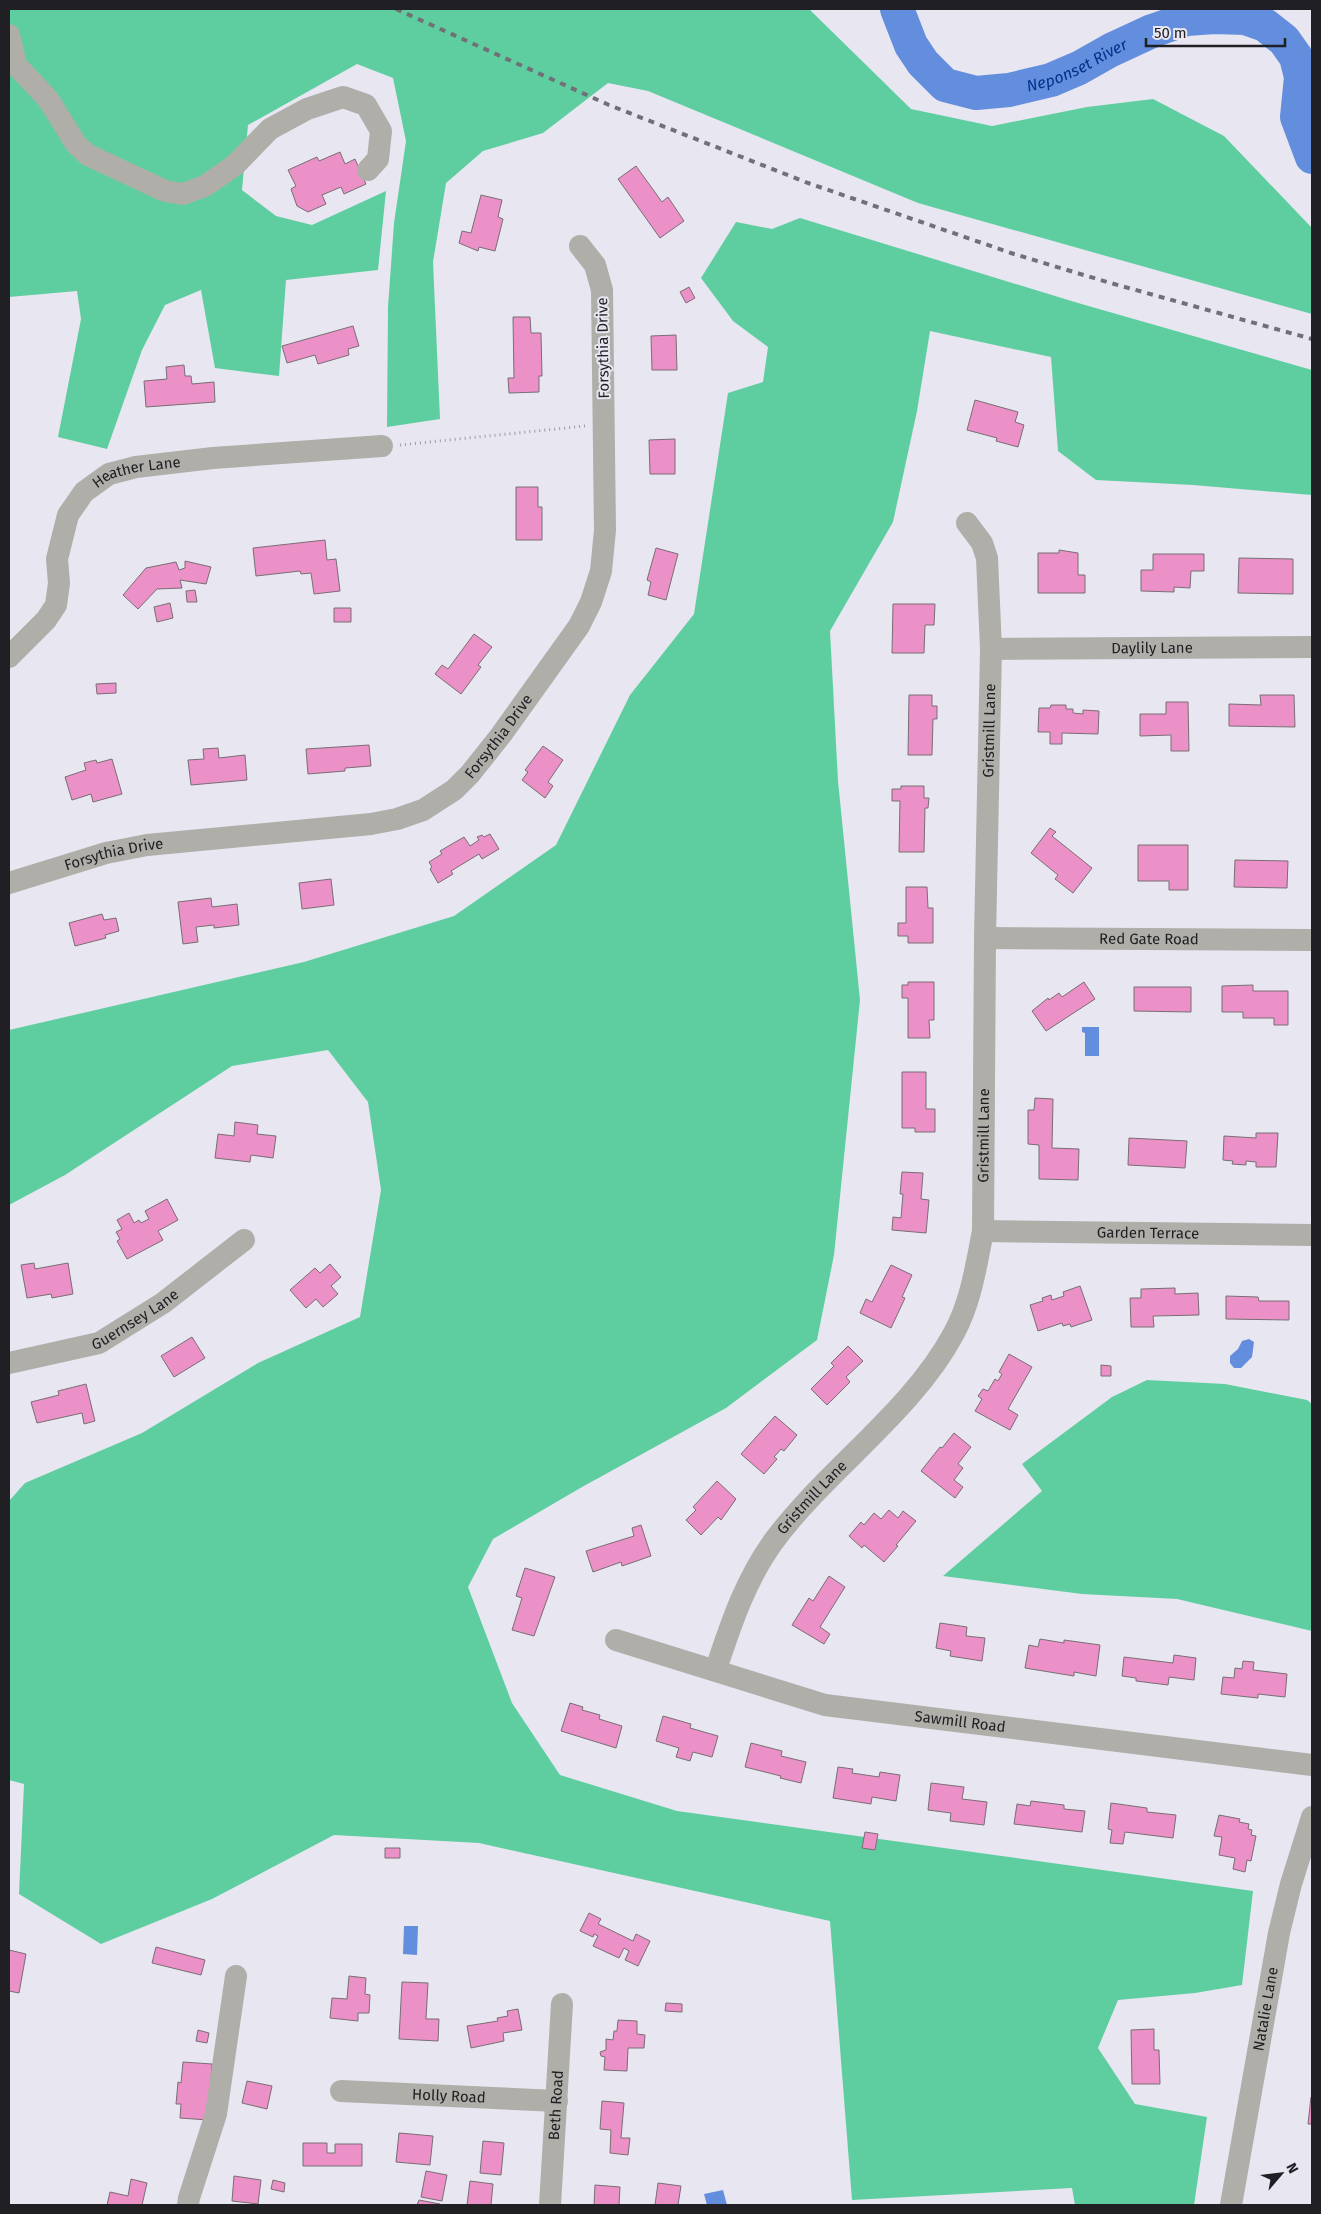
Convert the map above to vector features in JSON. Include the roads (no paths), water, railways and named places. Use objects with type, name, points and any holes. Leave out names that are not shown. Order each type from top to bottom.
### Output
[{"type":"street","points":[[9,35],[16,65],[48,98],[76,144],[88,155],[165,191],[183,194],[205,186],[235,165],[270,128],[306,109],[343,98],[366,105],[381,130],[378,159],[368,170]]},
{"type":"street","name":"Forsythia Drive","points":[[9,883],[106,853],[147,845],[371,824],[397,819],[423,810],[454,790],[470,774],[501,735],[579,626],[596,590],[604,555],[602,290],[595,265],[580,246]]},
{"type":"street","name":"Heather Lane","points":[[9,656],[46,620],[56,605],[59,583],[57,559],[62,532],[68,515],[84,492],[109,474],[136,467],[213,458],[382,446]]},
{"type":"street","name":"Gristmill Lane","points":[[716,1669],[739,1602],[752,1575],[774,1542],[816,1493],[918,1386],[955,1333],[967,1304],[983,1231],[985,938],[991,649],[987,558],[982,543],[967,523]]},
{"type":"street","name":"Daylily Lane","points":[[991,649],[1312,647]]},
{"type":"street","name":"Red Gate Road","points":[[985,938],[1312,940]]},
{"type":"street","name":"Garden Terrace","points":[[983,1231],[1312,1235]]},
{"type":"street","name":"Guernsey Lane","points":[[9,1363],[99,1342],[163,1303],[244,1240]]},
{"type":"street","name":"Sawmill Road","points":[[616,1640],[716,1669],[826,1705],[1312,1765]]},
{"type":"street","name":"Natalie Lane","points":[[1231,2205],[1279,1933],[1291,1884],[1312,1817]]},
{"type":"street","points":[[188,2205],[216,2114],[236,1976]]},
{"type":"street","name":"Beth Road","points":[[550,2205],[562,2004]]},
{"type":"street","name":"Holly Road","points":[[341,2091],[557,2101]]},
{"type":"water","points":[[1082,1027],[1099,1027],[1099,1056],[1085,1056],[1085,1033],[1082,1032]]},
{"type":"water","points":[[1249,1339],[1254,1342],[1252,1357],[1241,1368],[1234,1368],[1230,1363],[1230,1356],[1238,1349],[1242,1341]]},
{"type":"water","points":[[404,1926],[418,1926],[417,1955],[403,1954]]},
{"type":"water","points":[[723,2190],[727,2205],[707,2205],[704,2194]]},
{"type":"waterway","name":"Neponset River","points":[[897,9],[911,45],[923,63],[945,85],[976,93],[1009,90],[1051,80],[1152,31],[1187,19],[1214,17],[1245,18],[1265,25],[1284,40],[1296,57],[1301,77],[1297,117],[1312,157]]},
{"type":"railway","points":[[396,9],[609,105],[808,183],[1014,254],[1312,339]]}]
